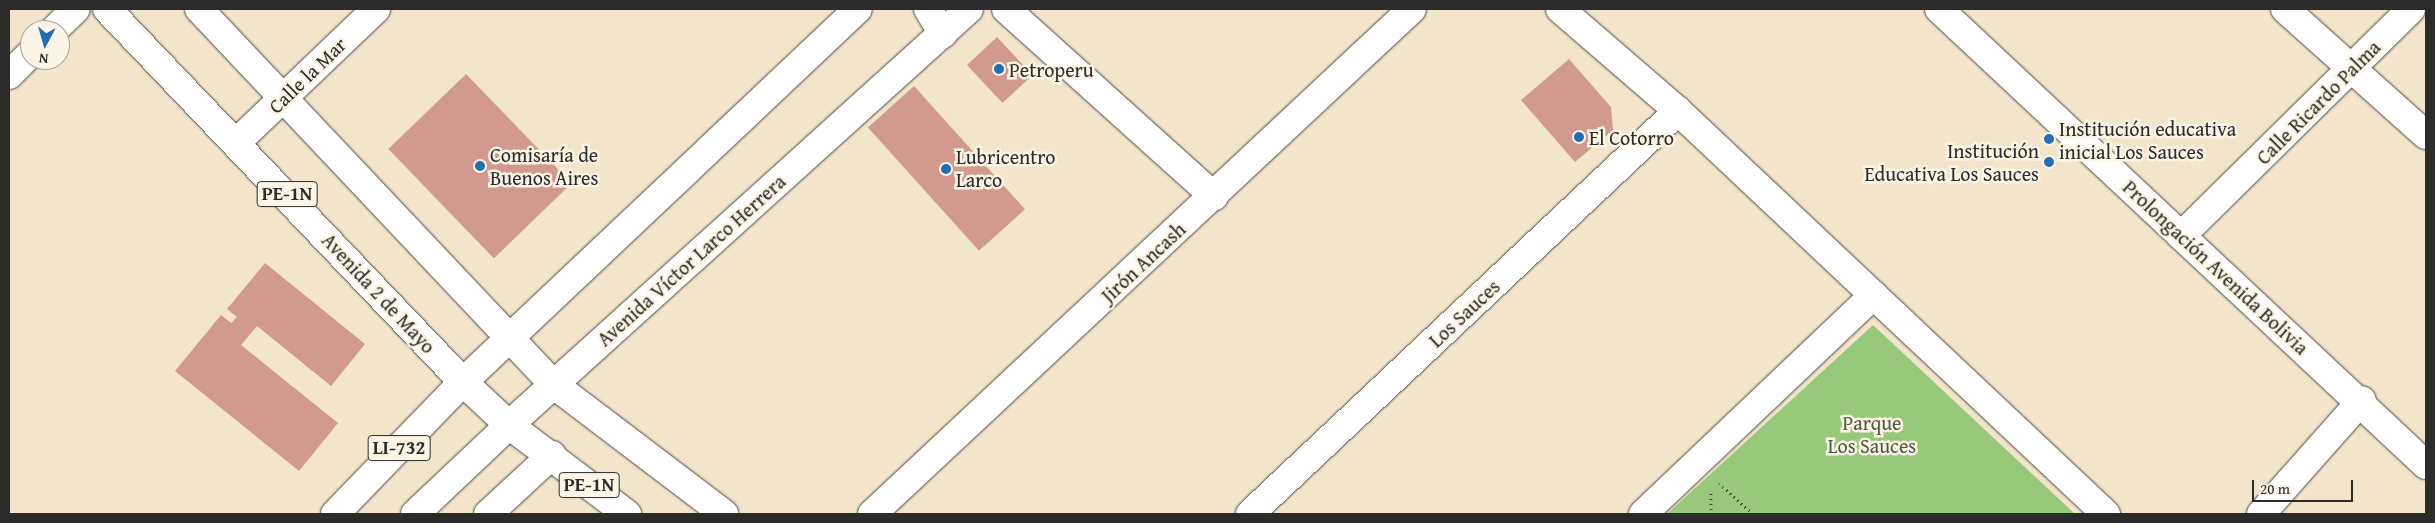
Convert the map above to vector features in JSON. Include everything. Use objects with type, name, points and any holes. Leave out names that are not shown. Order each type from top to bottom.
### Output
[{"type":"main road","points":[[64,20],[76,9]]},
{"type":"main road","name":"Avenida 2 de Mayo","points":[[107,9],[238,141],[463,382],[509,425],[552,455],[627,514]]},
{"type":"main road","points":[[199,9],[553,384],[724,514]]},
{"type":"main road","name":"Calle la Mar","points":[[238,141],[376,9]]},
{"type":"main road","points":[[463,382],[858,9]]},
{"type":"main road","points":[[928,9],[943,34]]},
{"type":"main road","name":"Avenida Víctor Larco Herrera","points":[[415,514],[553,384],[969,9]]},
{"type":"main road","points":[[1006,9],[1214,196]]},
{"type":"main road","name":"Jirón Ancash","points":[[872,514],[1412,9]]},
{"type":"main road","points":[[1560,9],[1678,111],[2106,514]]},
{"type":"main road","name":"Prolongación Avenida Bolivia","points":[[1938,9],[2181,236],[2362,400],[2426,465]]},
{"type":"main road","points":[[2285,9],[2426,135]]},
{"type":"main road","name":"Calle Ricardo Palma","points":[[2181,236],[2411,9]]},
{"type":"main road","points":[[9,75],[20,64]]},
{"type":"main road","name":"Los Sauces","points":[[1250,514],[1678,111]]},
{"type":"main road","points":[[1643,514],[1874,296]]},
{"type":"main road","name":"LI-732","points":[[335,514],[463,382]]},
{"type":"main road","points":[[2261,514],[2362,400]]},
{"type":"main road","points":[[488,514],[552,455]]},
{"type":"path","points":[[1711,476],[1754,514]]},
{"type":"green space","name":"Parque Los Sauces","points":[[1873,325],[2075,514],[1667,514]]},
{"type":"building","name":"Petroperu","points":[[997,37],[1032,75],[1002,103],[967,65]]},
{"type":"building","points":[[1569,59],[1611,107],[1613,130],[1575,162],[1521,100]]},
{"type":"building","name":"Comisaría de Buenos Aires","points":[[466,74],[572,183],[494,258],[388,149]]},
{"type":"building","name":"Lubricentro Larco","points":[[914,86],[1025,209],[979,251],[868,127]]},
{"type":"building","points":[[265,263],[365,344],[331,386],[257,326],[241,345],[338,423],[299,471],[175,371],[221,315],[231,323],[237,317],[227,309]]},
{"type":"place","name":"Petroperu","points":[[999,69]]},
{"type":"place","name":"El Cotorro","points":[[1579,137]]},
{"type":"place","name":"Institución educativa inicial Los Sauces","points":[[2049,139]]},
{"type":"place","name":"Institución Educativa Los Sauces","points":[[2049,162]]},
{"type":"place","name":"Comisaría de Buenos Aires","points":[[480,166]]},
{"type":"place","name":"Lubricentro Larco","points":[[946,169]]}]
